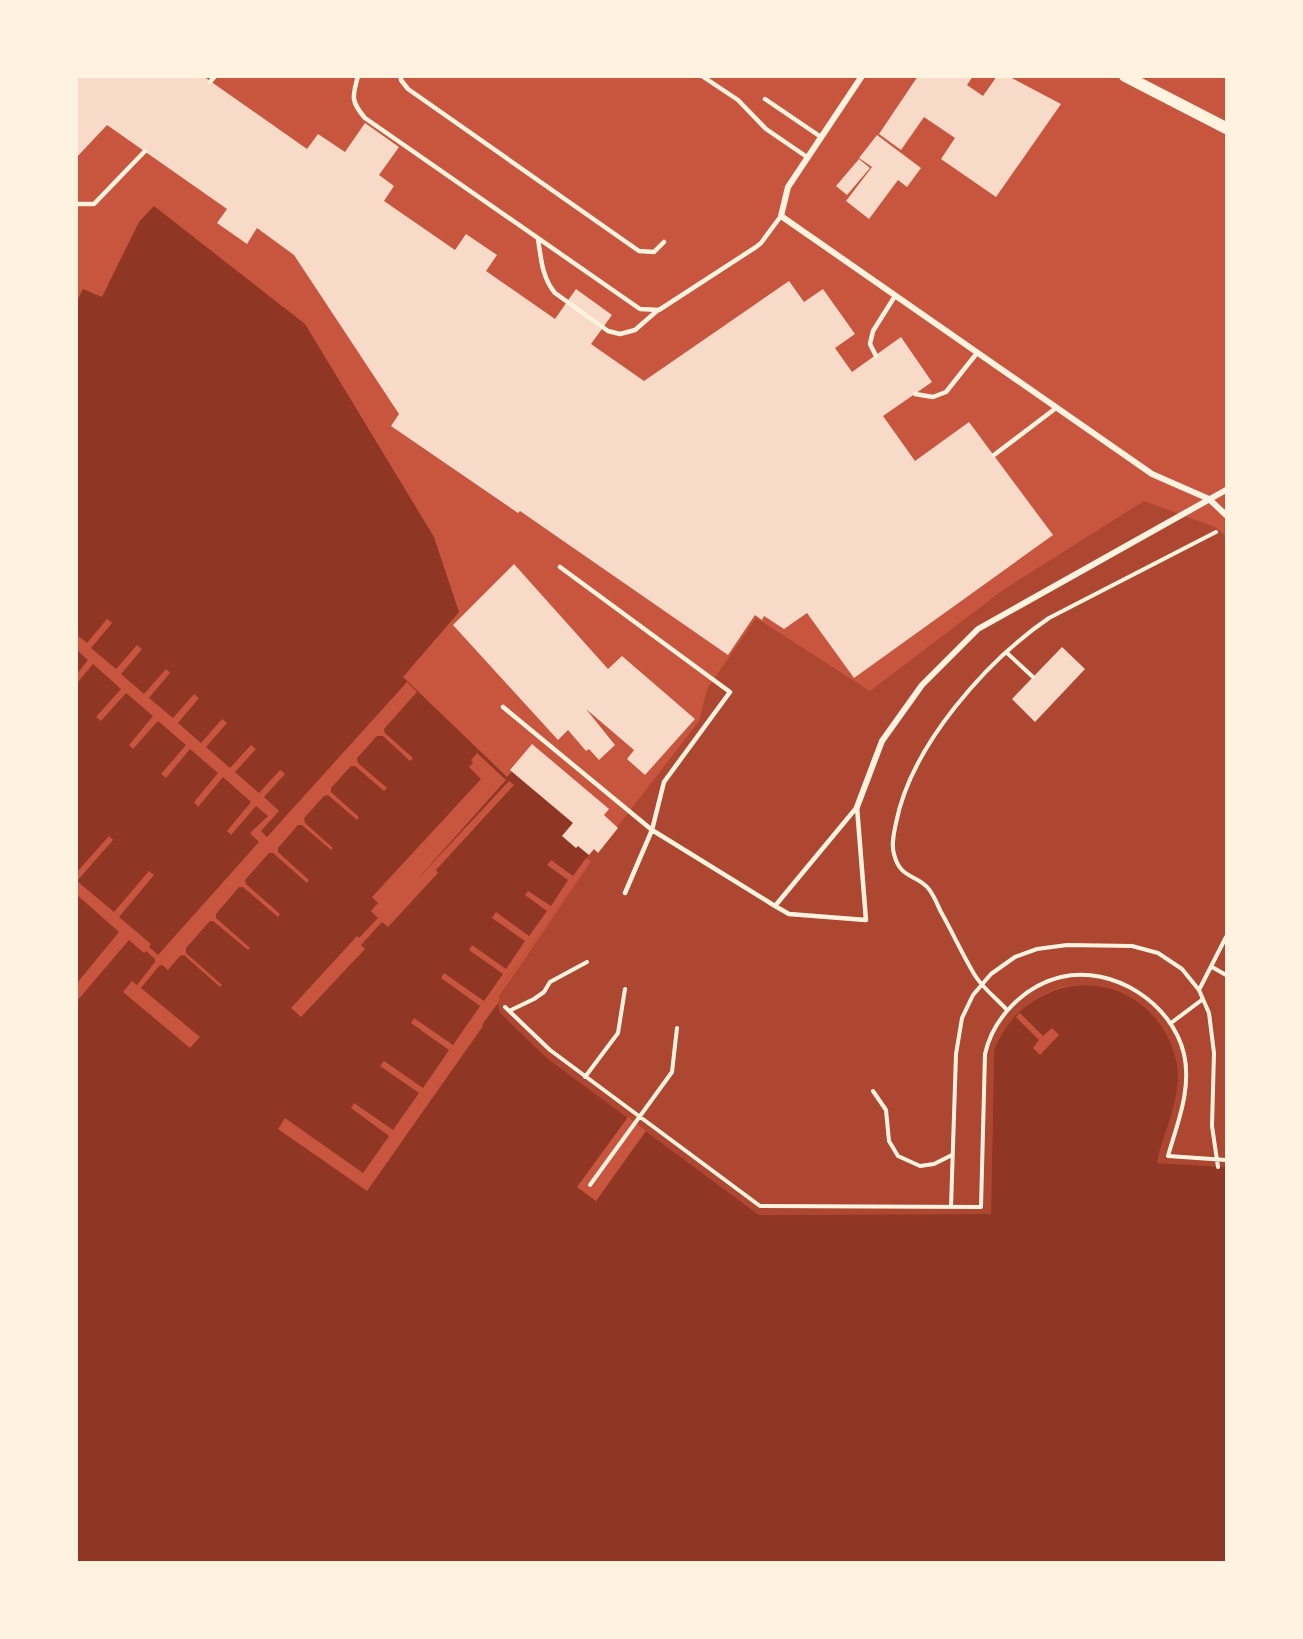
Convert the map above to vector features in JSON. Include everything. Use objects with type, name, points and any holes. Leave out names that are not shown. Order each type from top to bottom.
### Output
[{"type":"main road","points":[[1125,76],[1227,128]]},
{"type":"street","points":[[862,76],[788,187],[782,216],[1152,474],[1209,500],[1227,515]]},
{"type":"street","points":[[857,807],[882,741],[922,685],[978,629],[1227,490]]},
{"type":"lane","points":[[210,82],[215,76]]},
{"type":"lane","points":[[358,76],[354,91],[355,106],[365,118],[640,309],[659,310]]},
{"type":"lane","points":[[401,76],[401,80],[408,89],[639,251],[654,252],[664,242]]},
{"type":"lane","points":[[702,76],[738,100],[766,129],[807,157]]},
{"type":"lane","points":[[765,99],[821,137]]},
{"type":"lane","points":[[76,204],[94,204],[145,151]]},
{"type":"lane","points":[[538,239],[543,271],[549,286],[555,293],[608,331],[620,334],[634,330],[659,310],[762,243],[782,216]]},
{"type":"lane","points":[[876,356],[870,344],[873,331],[895,296]]},
{"type":"lane","points":[[915,394],[933,397],[946,392],[977,353]]},
{"type":"lane","points":[[994,455],[1056,408]]},
{"type":"lane","points":[[560,567],[730,692],[663,782],[652,830],[625,893]]},
{"type":"lane","points":[[503,707],[652,830],[789,914],[866,920],[857,807]]},
{"type":"lane","points":[[775,906],[857,807]]},
{"type":"path","points":[[1007,1010],[977,979],[928,888],[905,874],[897,863],[893,852],[893,838],[902,800],[924,754],[944,722],[966,693],[1006,652],[1049,618],[1216,532]]},
{"type":"path","points":[[1006,652],[1033,677]]},
{"type":"path","points":[[1199,990],[1227,937]]},
{"type":"path","points":[[951,1207],[957,1054],[962,1018],[973,995],[991,974],[1015,957],[1037,949],[1067,945],[1132,946],[1158,953],[1182,969],[1199,990],[1209,1013],[1214,1053],[1212,1126],[1218,1167]]},
{"type":"path","points":[[587,962],[550,982],[544,992],[534,999],[507,1009],[550,1050],[760,1206],[981,1207],[985,1054],[988,1039],[1007,1010],[1039,986],[1061,977],[1105,978],[1141,994],[1171,1023],[1179,1038],[1186,1074],[1185,1096],[1168,1156],[1227,1160]]},
{"type":"path","points":[[1212,967],[1227,975]]},
{"type":"path","points":[[585,1077],[618,1033],[625,989]]},
{"type":"path","points":[[1171,1023],[1203,999]]},
{"type":"path","points":[[590,1185],[672,1072],[677,1028]]},
{"type":"path","points":[[873,1091],[886,1110],[889,1141],[898,1156],[920,1166],[934,1164],[952,1155]]},
{"type":"shaded area","points":[[154,206],[305,324],[434,537],[459,612],[403,677],[507,777],[512,772],[573,823],[562,836],[589,855],[586,858],[591,861],[493,999],[498,1003],[500,1013],[548,1059],[759,1215],[991,1214],[994,1049],[1010,1022],[1024,1008],[1046,994],[1069,987],[1092,986],[1115,990],[1135,1000],[1153,1015],[1167,1035],[1178,1073],[1172,1111],[1157,1163],[1226,1167],[1226,1562],[77,1562],[76,303],[83,289],[102,297],[139,222]]},
{"type":"shaded area","points":[[1144,501],[1215,527],[1226,536],[1226,1167],[1157,1163],[1178,1085],[1089,985],[1073,985],[1042,995],[1014,1019],[994,1049],[991,1214],[759,1215],[548,1059],[500,1013],[499,996],[591,862],[586,858],[594,849],[598,852],[699,721],[707,689],[756,618],[870,691],[1003,590]]},
{"type":"pier","points":[[107,619],[112,623],[91,648],[116,669],[137,645],[142,649],[121,674],[144,694],[166,669],[170,673],[149,698],[173,718],[194,694],[199,698],[178,723],[201,743],[222,719],[227,723],[206,747],[230,768],[251,745],[256,749],[235,772],[259,793],[280,770],[285,774],[264,797],[279,811],[261,831],[267,837],[407,682],[417,692],[384,729],[385,733],[413,758],[410,761],[383,736],[377,736],[357,758],[358,763],[387,788],[384,791],[355,766],[351,766],[331,788],[331,792],[359,817],[357,820],[328,795],[324,796],[304,818],[305,823],[333,848],[331,850],[302,825],[298,825],[278,848],[278,852],[309,880],[307,883],[273,853],[269,853],[245,880],[246,884],[280,914],[278,917],[243,887],[239,887],[216,914],[216,918],[250,948],[248,950],[213,921],[210,921],[186,948],[186,953],[222,985],[220,987],[184,955],[180,956],[168,970],[162,965],[159,966],[141,988],[200,1037],[190,1048],[123,992],[132,981],[137,985],[155,962],[155,959],[146,951],[144,953],[129,940],[77,1001],[77,983],[119,932],[77,895],[77,881],[114,912],[149,871],[154,875],[119,917],[151,944],[149,947],[158,955],[259,842],[250,833],[268,816],[256,806],[231,835],[227,831],[251,802],[223,777],[198,807],[194,802],[218,773],[190,749],[166,778],[161,774],[186,745],[158,721],[133,749],[129,745],[153,716],[126,693],[101,721],[96,717],[121,689],[93,664],[77,683],[77,674],[88,660],[77,650],[77,635],[87,643]]},
{"type":"pier","points":[[477,753],[506,780],[413,884],[509,781],[514,785],[436,870],[438,873],[388,927],[382,922],[361,945],[365,949],[301,1017],[291,1008],[357,936],[359,938],[378,918],[371,911],[378,903],[372,897],[481,779],[469,767]]},
{"type":"pier","points":[[109,836],[113,840],[77,881],[77,872]]},
{"type":"pier","points":[[586,858],[591,861],[493,999],[498,1003],[483,1026],[367,1191],[278,1129],[285,1118],[363,1173],[389,1136],[351,1108],[354,1103],[393,1130],[419,1093],[380,1066],[384,1061],[423,1088],[449,1050],[411,1023],[414,1018],[453,1045],[480,1006],[441,978],[444,973],[484,1001],[503,974],[469,950],[472,945],[506,969],[525,941],[492,918],[496,912],[529,936],[547,911],[525,895],[528,891],[551,906],[568,880],[547,865],[551,860],[573,876]]},
{"type":"pier","points":[[1020,1013],[1043,1036],[1052,1028],[1059,1035],[1040,1055],[1033,1048],[1039,1040],[1016,1017]]},
{"type":"pier","points":[[628,1117],[646,1131],[596,1201],[577,1187]]},
{"type":"building","points":[[76,76],[203,76],[307,149],[318,134],[345,152],[365,123],[399,147],[379,175],[394,186],[384,201],[455,250],[466,234],[497,255],[486,271],[555,319],[576,289],[612,315],[591,344],[644,381],[789,281],[804,302],[823,289],[855,334],[835,348],[852,372],[901,337],[932,382],[883,416],[915,461],[969,422],[1053,535],[854,678],[807,613],[784,629],[764,616],[762,620],[755,615],[728,655],[520,511],[518,513],[391,426],[399,414],[294,255],[257,228],[247,244],[217,223],[227,209],[107,125],[76,158]]},
{"type":"building","points":[[918,76],[973,76],[967,85],[983,96],[997,76],[1008,76],[1061,104],[996,197],[941,159],[955,138],[924,117],[901,150],[879,134]]},
{"type":"building","points":[[877,135],[921,168],[907,187],[898,180],[869,219],[846,201],[872,167],[859,158]]},
{"type":"building","points":[[859,159],[870,168],[847,195],[836,186]]},
{"type":"building","points":[[514,564],[608,669],[622,656],[695,719],[645,775],[627,759],[634,750],[586,709],[615,745],[599,760],[589,749],[586,751],[568,730],[558,740],[453,625]]},
{"type":"building","points":[[1062,647],[1085,669],[1035,722],[1012,699]]},
{"type":"building","points":[[532,744],[609,809],[604,815],[618,828],[598,853],[594,849],[589,855],[562,836],[573,823],[510,770]]}]
